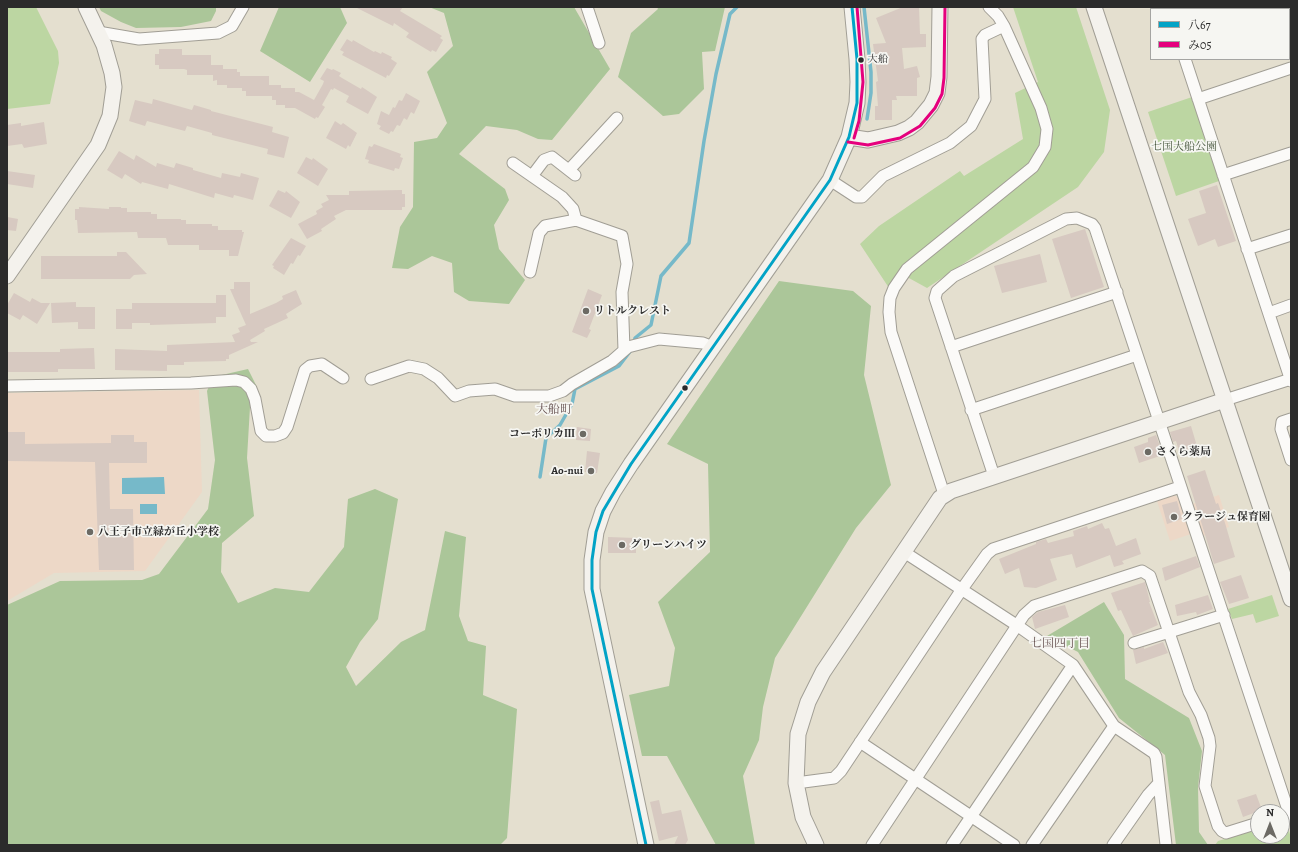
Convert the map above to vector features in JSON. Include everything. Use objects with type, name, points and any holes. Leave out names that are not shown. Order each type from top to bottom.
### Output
[{"type":"street","points":[[7,276],[95,151],[106,129],[113,104],[114,87],[108,58],[86,7]]},
{"type":"street","points":[[98,32],[139,39],[218,32],[232,26],[243,7]]},
{"type":"street","points":[[587,7],[599,43]]},
{"type":"street","points":[[646,845],[595,608],[591,570],[593,550],[603,511],[613,492],[830,180],[849,137],[854,120],[858,82],[852,7]]},
{"type":"street","points":[[849,137],[868,140],[898,133],[909,128],[931,105],[936,93],[939,77],[940,7]]},
{"type":"street","points":[[944,494],[891,332],[889,312],[890,298],[906,268],[1033,167],[1045,146],[1047,138],[1045,120],[1004,26],[998,16],[989,7]]},
{"type":"street","points":[[1094,7],[1291,599]]},
{"type":"street","points":[[830,180],[856,197],[862,197],[883,176],[950,143],[971,126],[985,99],[982,39],[985,35],[1004,26]]},
{"type":"street","points":[[816,845],[803,817],[796,783],[798,734],[808,702],[823,672],[944,494],[994,476],[1291,380],[1185,60]]},
{"type":"street","points":[[1198,99],[1291,68]]},
{"type":"street","points":[[532,176],[544,160],[552,157],[572,172],[617,118]]},
{"type":"street","points":[[1223,175],[1291,153]]},
{"type":"street","points":[[512,163],[562,197],[573,209],[576,220]]},
{"type":"street","points":[[994,476],[935,298],[939,288],[954,276],[1066,219],[1077,218],[1092,224],[1095,228],[1224,615],[1285,804]]},
{"type":"street","points":[[530,272],[539,233],[545,226],[576,220],[622,236],[627,264],[622,292],[626,349]]},
{"type":"street","points":[[1248,249],[1291,235]]},
{"type":"street","points":[[951,346],[1117,292]]},
{"type":"street","points":[[1268,313],[1291,305]]},
{"type":"street","points":[[371,379],[409,366],[424,369],[438,378],[455,396],[469,391],[495,389],[515,396],[549,396],[563,391],[572,384],[612,361],[626,349],[641,344],[659,340],[703,343],[713,347]]},
{"type":"street","points":[[971,410],[1137,355]]},
{"type":"street","points":[[7,386],[190,383],[236,380],[244,382],[251,389],[255,399],[261,431],[266,436],[275,436],[283,433],[287,427],[304,370],[310,366],[322,364],[344,378]]},
{"type":"street","points":[[1291,420],[1282,422],[1280,429],[1291,460]]},
{"type":"street","points":[[796,783],[834,778],[842,771],[962,589],[987,554],[993,549],[1180,486]]},
{"type":"street","points":[[904,552],[1018,626],[1072,665],[1114,726],[1154,753],[1156,757],[1166,845]]},
{"type":"street","points":[[872,845],[1024,615],[1034,606],[1142,571],[1150,576],[1189,692],[1201,715],[1209,738],[1210,746],[1206,786],[1218,826],[1226,833],[1250,826]]},
{"type":"street","points":[[1134,643],[1224,615]]},
{"type":"street","points":[[952,845],[1072,665]]},
{"type":"street","points":[[1032,845],[1114,726]]},
{"type":"street","points":[[860,742],[1014,845]]},
{"type":"street","points":[[1113,845],[1148,794],[1159,783]]},
{"type":"shaded area","name":"八王子市立緑が丘小学校","points":[[199,390],[202,492],[145,571],[54,573],[7,601],[7,393]]},
{"type":"shaded area","name":"クラージュ保育園","points":[[1174,495],[1180,499],[1191,534],[1170,541],[1157,501]]},
{"type":"shaded area","points":[[1219,495],[1229,527],[1203,536],[1192,504]]},
{"type":"green space","points":[[7,7],[36,7],[58,51],[59,63],[50,104],[7,109]]},
{"type":"green space","points":[[99,7],[216,7],[216,11],[211,21],[181,27],[136,28],[101,11]]},
{"type":"green space","points":[[279,7],[340,7],[347,23],[310,82],[260,51]]},
{"type":"green space","points":[[429,7],[574,7],[610,69],[552,140],[538,139],[517,130],[486,126],[459,154],[505,189],[509,200],[494,225],[499,249],[525,280],[509,304],[469,301],[454,292],[452,263],[432,256],[408,269],[392,268],[400,227],[413,207],[414,142],[437,138],[447,123],[427,72],[453,46],[444,13]]},
{"type":"green space","points":[[657,7],[725,7],[715,51],[702,52],[704,89],[679,114],[663,116],[618,77],[631,33],[658,9]]},
{"type":"green space","points":[[1013,7],[1076,7],[1110,110],[1104,152],[1078,187],[927,288],[898,272],[889,288],[860,244],[879,226],[960,171],[964,176],[1023,139],[1015,93],[1038,82]]},
{"type":"green space","name":"七国大船公園","points":[[1192,97],[1219,181],[1176,196],[1148,112]]},
{"type":"green space","points":[[779,281],[853,291],[871,306],[864,375],[891,485],[856,528],[775,658],[763,707],[759,740],[743,776],[755,845],[716,845],[667,756],[642,756],[629,695],[669,686],[675,648],[658,602],[710,552],[708,464],[667,444]]},
{"type":"green space","points":[[248,369],[257,387],[250,407],[247,458],[254,516],[222,543],[221,572],[238,603],[275,588],[309,592],[344,547],[348,499],[375,489],[398,499],[378,619],[360,642],[346,667],[356,686],[401,642],[425,630],[445,531],[466,537],[459,616],[468,641],[486,646],[483,695],[517,709],[507,838],[500,845],[7,845],[7,605],[60,581],[142,580],[159,574],[208,509],[215,460],[207,391],[213,377]]},
{"type":"green space","points":[[1272,595],[1279,616],[1256,623],[1253,614],[1232,619],[1228,609]]},
{"type":"green space","points":[[1104,602],[1124,635],[1125,679],[1189,718],[1202,751],[1198,787],[1199,832],[1208,845],[1176,845],[1165,755],[1119,718],[1078,652],[1047,636]]},
{"type":"green space","points":[[1250,831],[1250,844],[1290,844],[1290,834],[1291,845],[1215,845],[1218,841]]},
{"type":"water","points":[[164,477],[165,494],[122,494],[122,478]]},
{"type":"water","points":[[140,504],[157,504],[157,514],[140,514]]},
{"type":"building","points":[[355,7],[403,7],[400,11],[442,36],[440,38],[443,40],[436,52],[432,50],[431,52],[406,37],[409,33],[394,23],[393,26]]},
{"type":"building","points":[[903,7],[919,7],[920,34],[926,34],[926,47],[902,48],[904,69],[917,66],[920,77],[917,78],[917,96],[896,96],[897,100],[892,100],[892,120],[875,120],[875,106],[878,106],[876,82],[878,81],[873,44],[886,43],[876,18]]},
{"type":"building","points":[[347,39],[352,42],[353,40],[374,52],[375,51],[381,54],[382,52],[392,57],[391,59],[397,63],[389,76],[387,75],[386,78],[342,55],[344,52],[340,50]]},
{"type":"building","points":[[159,49],[182,49],[182,55],[211,55],[211,65],[223,65],[223,69],[237,69],[237,72],[240,72],[240,76],[269,76],[269,85],[281,85],[281,88],[295,88],[295,92],[299,92],[314,100],[324,81],[320,79],[327,68],[333,69],[341,73],[339,76],[342,78],[361,89],[362,87],[377,97],[368,114],[346,102],[349,96],[334,88],[333,90],[331,89],[322,105],[325,107],[318,118],[316,117],[315,119],[295,108],[285,108],[285,105],[276,105],[276,100],[272,100],[272,96],[246,96],[246,91],[242,91],[242,88],[227,88],[227,85],[217,85],[217,80],[213,81],[213,75],[187,75],[187,70],[184,69],[159,69],[159,65],[155,65],[155,54],[159,54]]},
{"type":"building","points":[[406,93],[420,101],[414,114],[411,112],[407,120],[404,118],[400,126],[397,125],[393,132],[391,131],[389,134],[379,129],[381,126],[377,124],[381,111],[389,115],[399,100],[402,101]]},
{"type":"building","points":[[153,99],[192,110],[194,105],[211,111],[273,127],[272,132],[289,137],[284,158],[267,154],[268,149],[212,135],[212,133],[187,126],[185,131],[147,121],[145,126],[129,121],[135,100],[152,104]]},
{"type":"building","points":[[335,121],[341,125],[343,123],[357,133],[350,147],[348,145],[346,149],[326,138]]},
{"type":"building","points":[[44,122],[47,144],[24,148],[22,144],[7,146],[7,125],[21,123],[21,126]]},
{"type":"building","points":[[374,144],[401,154],[400,157],[403,158],[399,169],[395,168],[394,171],[368,163],[369,160],[365,159],[369,146],[372,147]]},
{"type":"building","points":[[119,151],[134,160],[136,155],[156,167],[157,163],[174,168],[176,163],[193,168],[193,170],[221,178],[222,173],[240,177],[241,173],[259,178],[253,200],[234,195],[233,198],[215,193],[214,198],[169,184],[168,189],[142,182],[141,184],[125,174],[122,179],[107,170]]},
{"type":"building","points":[[306,157],[312,160],[313,158],[328,169],[318,186],[297,173]]},
{"type":"building","points":[[7,171],[35,175],[33,188],[7,184]]},
{"type":"building","points":[[1217,185],[1236,241],[1218,247],[1215,239],[1198,246],[1188,219],[1206,213],[1199,191]]},
{"type":"building","points":[[278,190],[285,193],[286,191],[300,202],[291,218],[269,206]]},
{"type":"building","points":[[402,190],[402,194],[405,194],[405,207],[402,207],[402,210],[346,210],[334,216],[336,219],[321,229],[322,231],[307,239],[298,224],[317,214],[316,211],[323,207],[321,204],[329,200],[326,195],[349,195],[349,191]]},
{"type":"building","points":[[79,207],[109,209],[109,207],[121,207],[127,208],[127,212],[151,212],[151,214],[157,214],[157,219],[181,219],[186,220],[186,224],[212,224],[212,226],[218,226],[218,230],[242,230],[242,232],[244,232],[238,256],[229,256],[229,250],[199,250],[199,245],[168,245],[166,238],[138,238],[137,232],[78,233],[77,220],[75,220],[75,209],[79,209]]},
{"type":"building","points":[[7,217],[18,219],[16,231],[7,230]]},
{"type":"building","points":[[1085,229],[1104,287],[1071,298],[1052,239]]},
{"type":"building","points":[[291,238],[306,246],[300,256],[298,255],[293,264],[291,263],[284,275],[273,268],[274,266],[272,265]]},
{"type":"building","points":[[117,252],[126,252],[147,274],[134,275],[130,279],[41,279],[41,256],[117,256]]},
{"type":"building","points":[[1040,254],[1047,282],[1002,293],[994,266]]},
{"type":"building","points":[[234,282],[250,282],[250,314],[276,303],[283,299],[282,296],[296,290],[302,304],[286,314],[288,318],[264,329],[265,331],[250,340],[251,342],[258,342],[229,355],[229,359],[226,359],[226,361],[184,362],[184,365],[167,365],[167,371],[115,370],[115,349],[167,351],[167,345],[235,342],[232,335],[240,332],[238,328],[246,325],[230,289],[234,289]]},
{"type":"building","name":"リトルクレスト","points":[[588,289],[602,295],[587,338],[572,332]]},
{"type":"building","points":[[14,293],[30,302],[32,298],[41,303],[50,303],[37,324],[23,315],[20,320],[7,313],[7,305]]},
{"type":"building","points":[[216,295],[226,295],[226,317],[216,317],[216,323],[150,325],[150,323],[132,323],[132,329],[116,329],[116,309],[132,309],[132,303],[216,303]]},
{"type":"building","points":[[76,302],[76,307],[95,307],[95,329],[78,329],[78,322],[52,323],[51,303]]},
{"type":"building","points":[[94,348],[95,369],[58,369],[58,372],[7,372],[7,352],[60,352],[60,349]]},
{"type":"building","points":[[1191,426],[1199,453],[1181,458],[1176,441],[1173,442],[1170,432]]},
{"type":"building","name":"コーポリカⅢ","points":[[577,427],[591,429],[590,441],[576,440]]},
{"type":"building","points":[[7,432],[25,432],[25,444],[111,443],[111,435],[134,435],[134,442],[147,442],[147,463],[109,463],[110,509],[133,509],[134,570],[99,570],[95,462],[7,461]]},
{"type":"building","name":"さくら薬局","points":[[1156,435],[1163,455],[1139,463],[1134,447],[1148,442],[1148,438]]},
{"type":"building","points":[[587,451],[600,453],[597,473],[585,472]]},
{"type":"building","points":[[1205,470],[1216,504],[1218,503],[1225,523],[1235,557],[1214,564],[1187,476]]},
{"type":"building","points":[[1177,501],[1182,519],[1167,524],[1162,505]]},
{"type":"building","points":[[1102,523],[1105,529],[1109,528],[1116,546],[1136,538],[1141,554],[1122,561],[1124,564],[1114,567],[1110,555],[1076,568],[1072,554],[1050,559],[1057,580],[1036,588],[1024,587],[1019,568],[1005,574],[999,559],[1036,544],[1036,542],[1046,539],[1048,543],[1074,536],[1073,531],[1087,526],[1088,529]]},
{"type":"building","name":"グリーンハイツ","points":[[608,537],[636,538],[636,553],[608,553]]},
{"type":"building","points":[[1196,556],[1200,567],[1165,581],[1162,568]]},
{"type":"building","points":[[1241,575],[1249,598],[1229,604],[1220,582]]},
{"type":"building","points":[[1145,582],[1149,602],[1158,625],[1133,636],[1121,610],[1118,611],[1111,593]]},
{"type":"building","points":[[1208,595],[1213,609],[1197,615],[1196,612],[1177,616],[1175,605]]},
{"type":"building","points":[[1065,605],[1069,617],[1035,629],[1032,617],[1038,612]]},
{"type":"building","points":[[1163,642],[1168,653],[1136,664],[1133,650],[1144,647],[1144,649]]},
{"type":"building","points":[[1256,794],[1260,804],[1250,804],[1250,814],[1243,817],[1237,800]]},
{"type":"building","points":[[659,800],[662,814],[681,810],[688,840],[685,845],[674,845],[678,836],[659,841],[650,802]]},
{"type":"waterway","points":[[634,343],[635,338],[651,325],[661,276],[689,243],[704,141],[716,74],[730,14],[737,7]]},
{"type":"waterway","points":[[864,7],[871,72],[871,93],[867,119]]},
{"type":"waterway","points":[[540,477],[546,438],[560,425],[572,404],[575,389],[619,366],[632,349]]},
{"type":"transit line","name":"八67","points":[[646,845],[592,589],[592,560],[596,532],[603,511],[631,464],[830,180],[849,137],[857,103],[857,59],[852,7]]},
{"type":"transit line","name":"み05","points":[[854,138],[859,121],[863,82],[857,7]]},
{"type":"transit line","name":"み05","points":[[848,142],[868,145],[900,138],[920,126],[935,108],[942,94],[944,78],[945,7]]},
{"type":"place","name":"大船","points":[[861,60]]},
{"type":"place","name":"リトルクレスト","points":[[586,311]]},
{"type":"place","name":"コーポリカⅢ","points":[[583,434]]},
{"type":"place","name":"さくら薬局","points":[[1148,452]]},
{"type":"place","name":"Ao-nui","points":[[591,471]]},
{"type":"place","name":"クラージュ保育園","points":[[1174,517]]},
{"type":"place","name":"八王子市立緑が丘小学校","points":[[90,532]]},
{"type":"place","name":"グリーンハイツ","points":[[622,545]]},
{"type":"district","name":"大船町","points":[[554,410]]},
{"type":"district","name":"七国四丁目","points":[[1060,644]]}]
